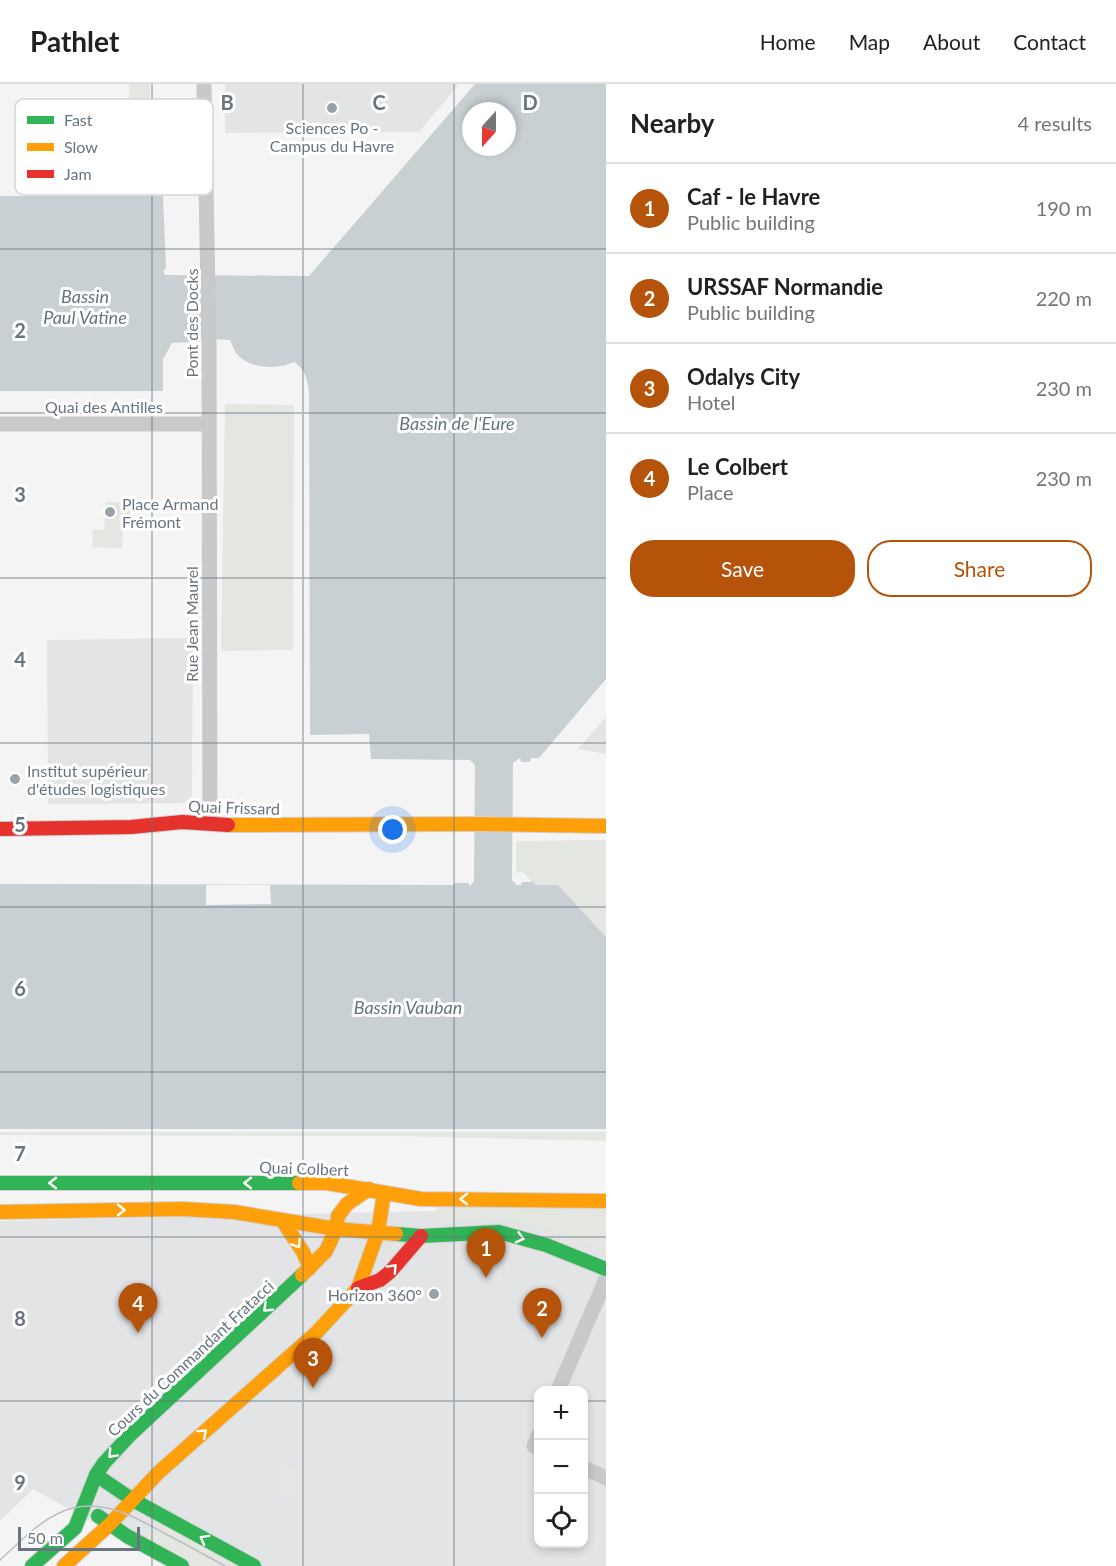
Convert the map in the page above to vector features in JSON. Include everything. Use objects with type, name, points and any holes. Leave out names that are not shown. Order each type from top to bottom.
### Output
[{"type":"main road","name":"Quai Frissard","points":[[0,829],[131,827],[182,822],[242,826],[467,824],[606,826]]},
{"type":"main road","name":"Quai Colbert","points":[[0,1183],[327,1183],[421,1198],[606,1201]]},
{"type":"main road","name":"Cours du Commandant Fratacci","points":[[96,1475],[131,1434],[310,1268],[326,1251],[336,1229],[338,1216],[347,1204],[369,1189]]},
{"type":"main road","points":[[64,1566],[109,1525],[159,1472],[316,1333],[358,1288],[378,1232],[384,1193]]},
{"type":"main road","points":[[0,1212],[182,1209],[234,1212],[336,1229],[421,1236],[470,1232],[499,1233],[546,1245],[606,1269]]},
{"type":"main road","points":[[282,1220],[303,1252],[310,1268]]},
{"type":"main road","points":[[358,1288],[380,1280],[390,1272],[421,1236]]},
{"type":"main road","points":[[32,1566],[75,1528],[96,1475],[133,1500],[254,1566]]},
{"type":"main road","points":[[86,1505],[109,1525],[164,1561],[182,1566]]},
{"type":"street","name":"Pont des Docks","points":[[204,84],[204,99]]},
{"type":"street","name":"Pont des Docks","points":[[207,195],[208,424]]},
{"type":"street","name":"Quai des Antilles","points":[[0,424],[208,424]]},
{"type":"street","name":"Rue Jean Maurel","points":[[208,424],[210,823]]},
{"type":"street","points":[[560,1386],[606,1279]]},
{"type":"street","points":[[588,1470],[606,1478]]},
{"type":"shaded area","points":[[129,84],[150,84],[150,99],[129,99]]},
{"type":"shaded area","name":"Sciences Po - Campus du Havre","points":[[225,84],[459,84],[419,132],[225,133]]},
{"type":"shaded area","points":[[225,404],[294,405],[293,650],[221,651]]},
{"type":"shaded area","points":[[106,502],[131,503],[130,520],[123,520],[122,548],[92,547],[93,530],[104,530]]},
{"type":"shaded area","points":[[193,638],[192,796],[184,803],[48,804],[47,640]]},
{"type":"shaded area","points":[[606,717],[606,754],[578,749]]},
{"type":"shaded area","points":[[606,840],[606,937],[558,885],[534,885],[524,873],[516,872],[516,841]]},
{"type":"shaded area","points":[[0,1132],[606,1132],[606,1141],[396,1136],[0,1135]]},
{"type":"shaded area","points":[[436,1205],[606,1208],[606,1252],[540,1226],[511,1221],[436,1218]]},
{"type":"shaded area","points":[[428,1211],[606,1214],[606,1566],[171,1566],[33,1489],[0,1521],[0,1221]]},
{"type":"shaded area","points":[[288,1467],[297,1470],[307,1480],[307,1489],[298,1497],[290,1496],[278,1488],[277,1472]]},
{"type":"shaded area","points":[[161,1521],[243,1566],[190,1566],[140,1539]]},
{"type":"water","points":[[475,84],[606,84],[606,679],[539,758],[531,758],[530,762],[521,762],[520,758],[513,763],[512,880],[517,885],[521,885],[522,882],[534,882],[535,885],[558,885],[606,937],[606,1129],[0,1129],[0,884],[454,885],[454,883],[469,883],[470,886],[474,881],[475,765],[470,760],[371,759],[369,734],[310,735],[309,392],[307,379],[301,368],[294,362],[272,367],[256,365],[236,353],[230,340],[193,338],[192,342],[172,343],[163,359],[163,391],[0,391],[0,196],[163,196],[166,269],[163,270],[165,275],[309,276]]},
{"type":"pier","points":[[206,885],[270,885],[271,904],[206,905]]},
{"type":"tram line","points":[[0,1560],[49,1518],[71,1508],[99,1506],[126,1514],[225,1566]]},
{"type":"traffic: fast","points":[[0,1183],[299,1183]]},
{"type":"traffic: fast","points":[[396,1234],[421,1236],[499,1232],[546,1245],[606,1269]]},
{"type":"traffic: fast","points":[[32,1566],[75,1528],[96,1475],[104,1463],[131,1434],[302,1275]]},
{"type":"traffic: fast","points":[[96,1475],[133,1500],[254,1566]]},
{"type":"traffic: fast","points":[[98,1516],[127,1536],[182,1566]]},
{"type":"traffic: slow","points":[[228,825],[606,826]]},
{"type":"traffic: slow","points":[[299,1183],[327,1183],[421,1199],[606,1201]]},
{"type":"traffic: slow","points":[[302,1275],[326,1251],[336,1229],[338,1216],[347,1204],[369,1189]]},
{"type":"traffic: slow","points":[[64,1566],[109,1525],[159,1472],[316,1333],[358,1288],[378,1232],[384,1193]]},
{"type":"traffic: slow","points":[[0,1212],[182,1209],[234,1212],[336,1229],[396,1234]]},
{"type":"traffic: slow","points":[[282,1220],[303,1252],[310,1268]]},
{"type":"traffic: jam","points":[[0,829],[131,827],[182,822],[228,825]]},
{"type":"traffic: jam","points":[[358,1288],[380,1280],[390,1272],[421,1236]]},
{"type":"place","name":"Sciences Po - Campus du Havre","points":[[332,108]]},
{"type":"place","name":"Place Armand Frémont","points":[[110,512]]},
{"type":"place","name":"Institut supérieur d'études logistiques","points":[[15,779]]},
{"type":"place","name":"Caf - le Havre","points":[[486,1278]]},
{"type":"place","name":"Horizon 360°","points":[[434,1294]]},
{"type":"place","name":"Le Colbert","points":[[138,1333]]},
{"type":"place","name":"URSSAF Normandie","points":[[542,1338]]},
{"type":"place","name":"Odalys City","points":[[313,1388]]},
{"type":"water label","name":"Bassin Paul Vatine","points":[[85,306]]},
{"type":"water label","name":"Bassin de l'Eure","points":[[457,423]]},
{"type":"water label","name":"Bassin Vauban","points":[[408,1007]]}]
